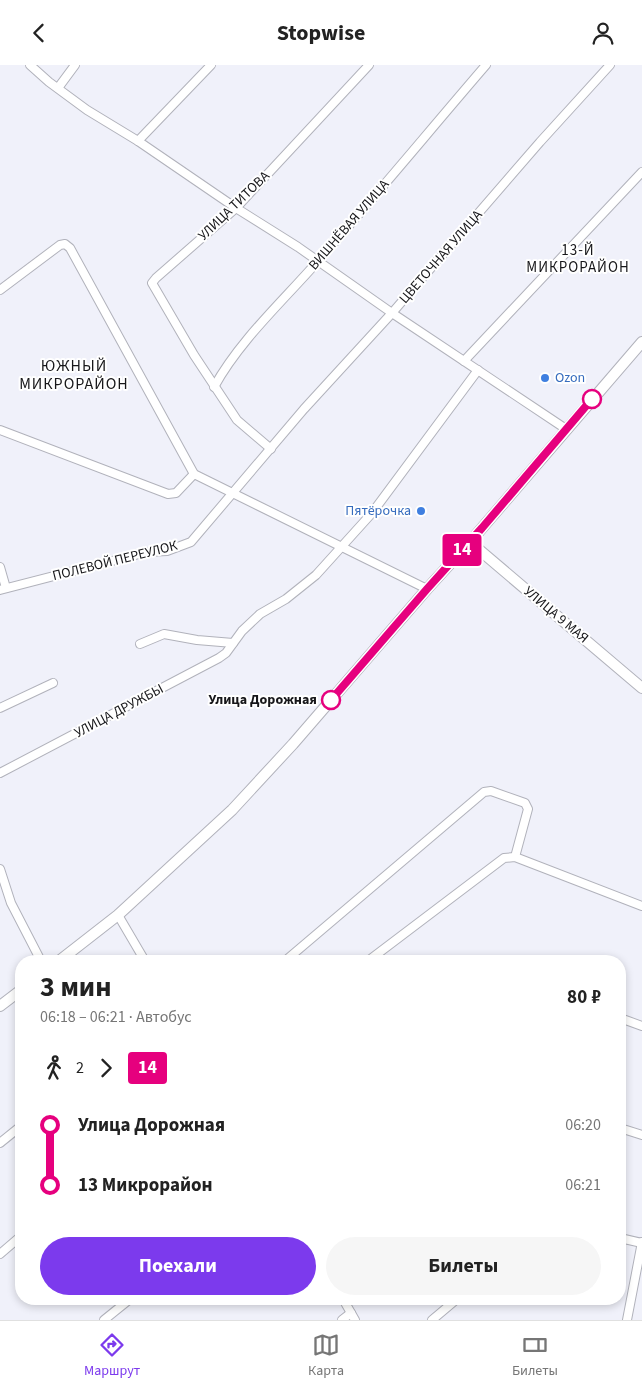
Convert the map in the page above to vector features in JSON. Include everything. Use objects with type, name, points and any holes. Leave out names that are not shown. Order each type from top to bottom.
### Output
[{"type":"main road","points":[[67,955],[118,915],[232,810],[293,744],[470,542],[642,342]]},
{"type":"main road","name":"УЛИЦА 9 МАЯ","points":[[470,542],[642,688]]},
{"type":"main road","points":[[0,1006],[15,995]]},
{"type":"street","points":[[30,65],[87,110],[138,141],[236,208],[319,261],[392,313],[566,429]]},
{"type":"street","points":[[58,88],[75,65]]},
{"type":"street","points":[[138,141],[211,65]]},
{"type":"street","name":"УЛИЦА ТИТОВА","points":[[214,387],[152,283],[236,208],[369,65]]},
{"type":"street","name":"ВИШНЁВАЯ УЛИЦА","points":[[214,387],[248,339],[319,261],[486,65]]},
{"type":"street","name":"ЦВЕТОЧНАЯ УЛИЦА","points":[[232,493],[304,409],[392,313],[540,142],[610,65]]},
{"type":"street","points":[[464,361],[642,172]]},
{"type":"street","points":[[0,289],[60,245],[65,244],[70,248],[194,474],[427,589]]},
{"type":"street","name":"УЛИЦА ДРУЖБЫ","points":[[0,773],[220,658],[226,653],[242,631],[260,614],[286,599],[316,575],[372,513],[478,370]]},
{"type":"street","points":[[214,387],[237,419],[271,449]]},
{"type":"street","points":[[0,430],[168,494],[176,493],[194,474]]},
{"type":"street","name":"ПОЛЕВОЙ ПЕРЕУЛОК","points":[[0,567],[3,589],[147,552],[167,551],[192,542],[232,493]]},
{"type":"street","points":[[140,644],[164,633],[196,640],[233,643]]},
{"type":"street","points":[[0,708],[53,683]]},
{"type":"street","points":[[292,955],[484,792],[490,791],[525,803],[528,809],[515,857]]},
{"type":"street","points":[[376,955],[504,858],[515,857],[642,906]]},
{"type":"street","points":[[0,869],[10,903],[38,955]]},
{"type":"street","points":[[118,915],[141,955]]},
{"type":"street","points":[[626,1020],[642,1026]]},
{"type":"street","points":[[626,1130],[642,1135]]},
{"type":"street","points":[[0,1143],[15,1131]]},
{"type":"street","points":[[626,1239],[642,1242],[627,1320]]},
{"type":"street","points":[[0,1254],[15,1241]]},
{"type":"street","points":[[104,1320],[123,1305]]},
{"type":"street","points":[[342,1320],[353,1316],[347,1305]]},
{"type":"street","points":[[432,1320],[450,1305]]},
{"type":"bus line","name":"14","points":[[331,700],[470,542],[592,399]]},
{"type":"place","name":"Ozon","points":[[545,378]]},
{"type":"place","name":"Пятёрочка","points":[[421,511]]},
{"type":"place","name":"Улица Дорожная","points":[[331,700]]},
{"type":"district","name":"13-Й МИКРОРАЙОН","points":[[578,258]]},
{"type":"district","name":"ЮЖНЫЙ МИКРОРАЙОН","points":[[74,375]]}]
